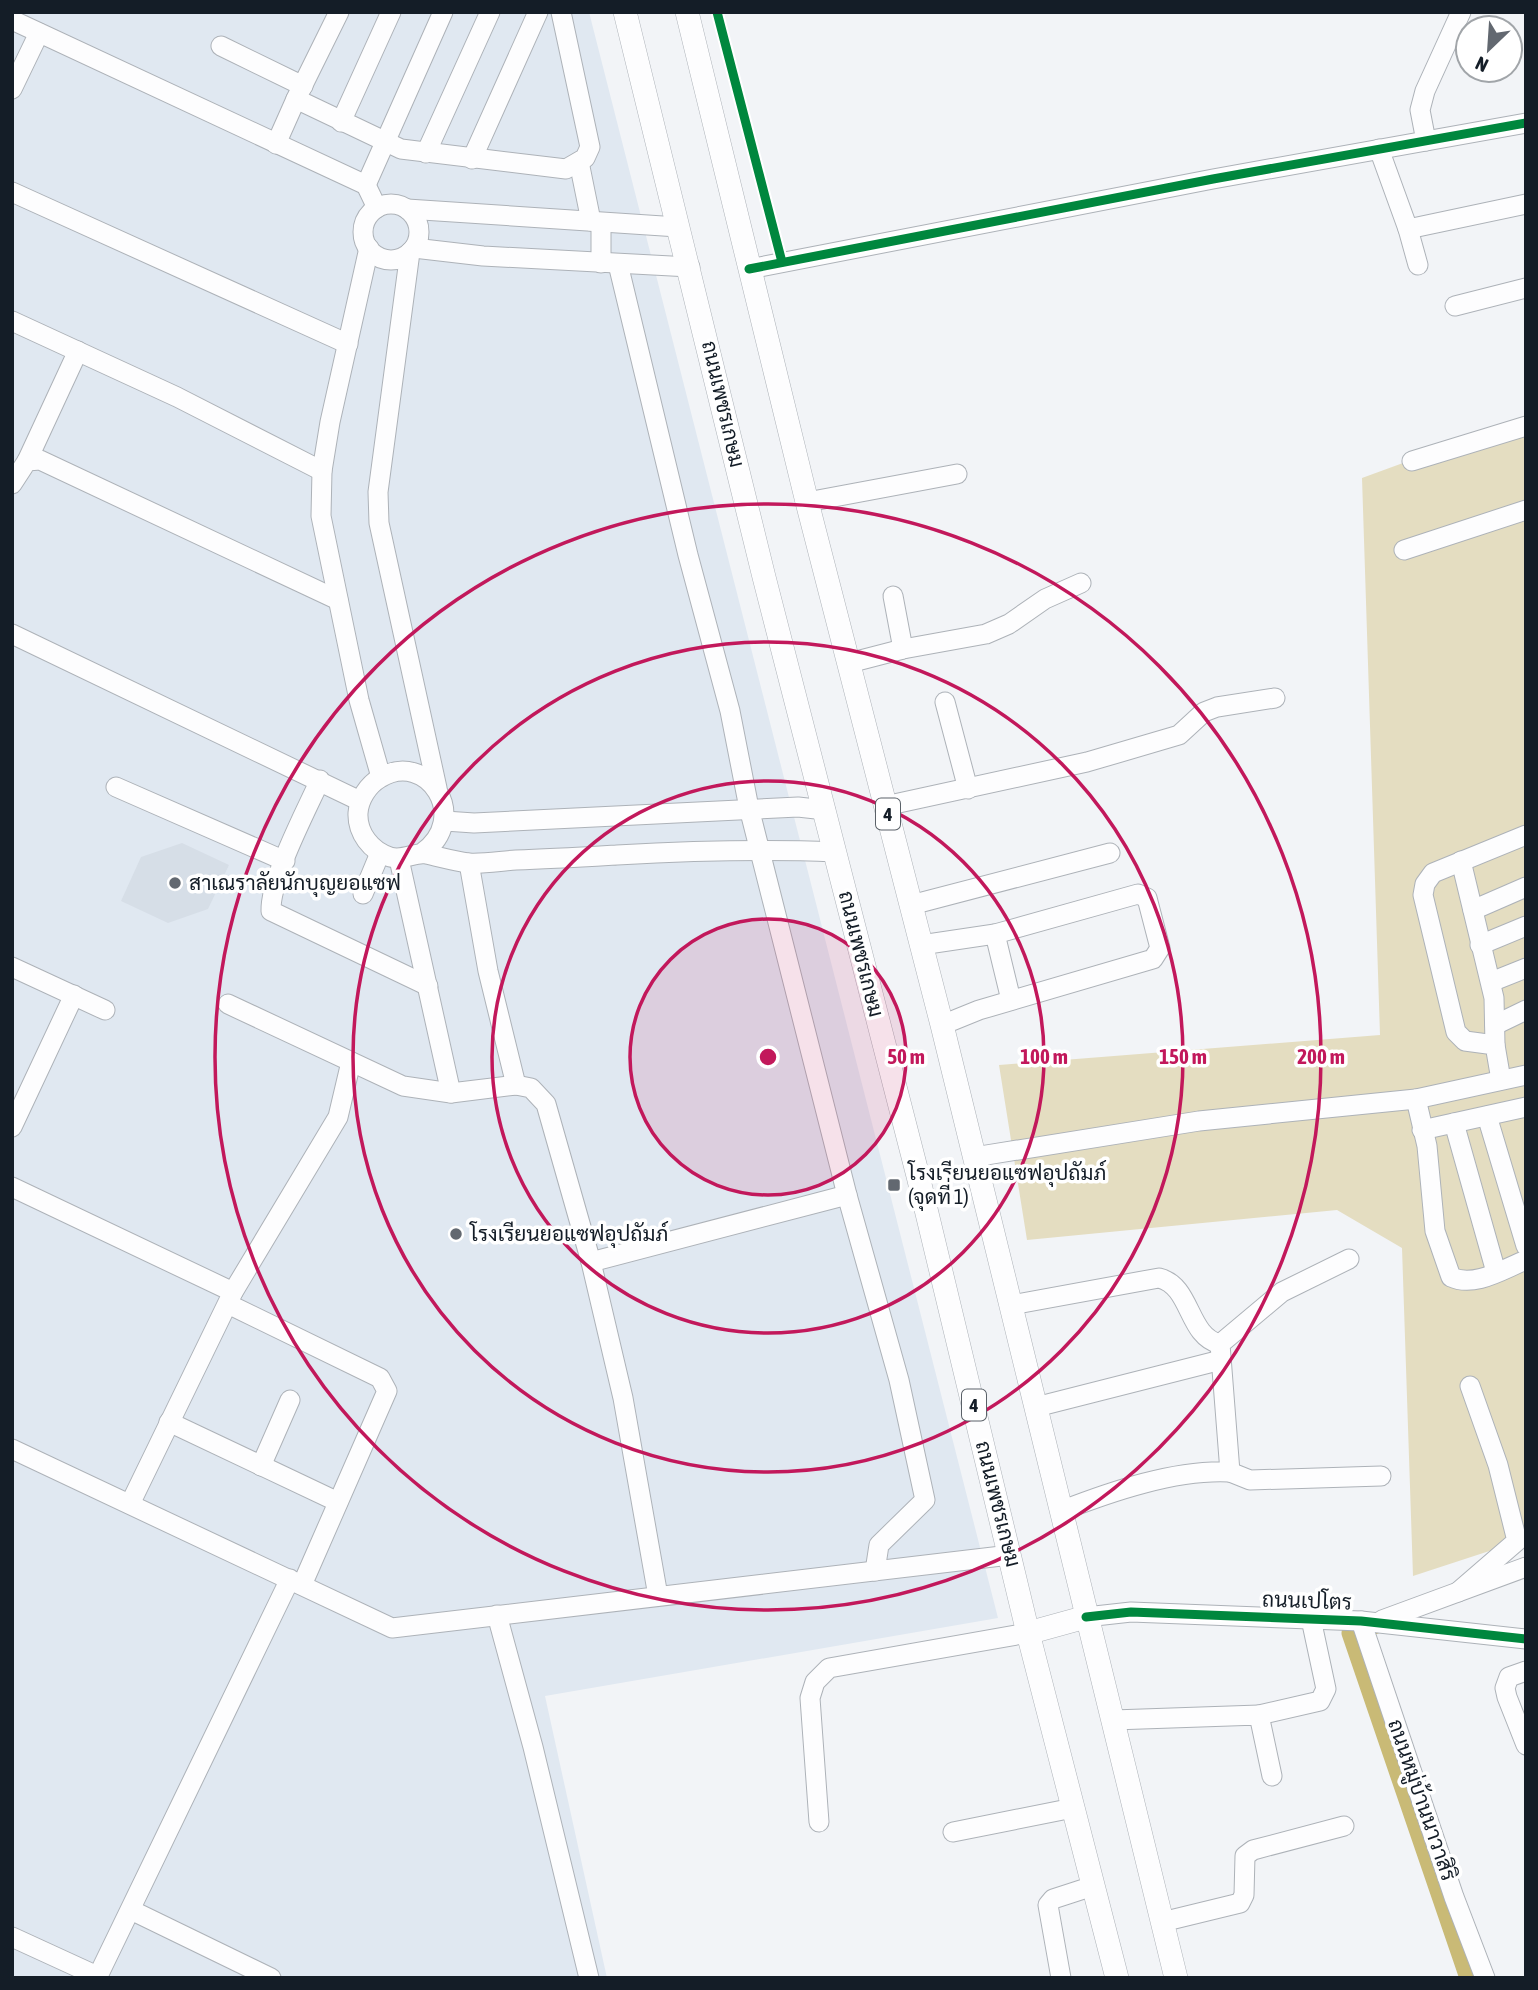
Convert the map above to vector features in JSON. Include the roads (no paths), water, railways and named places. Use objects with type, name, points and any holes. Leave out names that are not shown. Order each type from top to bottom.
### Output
[{"type":"main road","name":"ถนนเพชรเกษม","points":[[625,12],[690,267],[764,577],[918,1176],[1028,1633],[1117,1978]]},
{"type":"main road","name":"4","points":[[687,12],[807,502],[942,1025],[1176,1978]]},
{"type":"main road","points":[[1028,1633],[1086,1617]]},
{"type":"street","points":[[276,144],[339,12]]},
{"type":"street","points":[[341,122],[391,12]]},
{"type":"street","points":[[366,185],[382,143],[443,12]]},
{"type":"street","points":[[426,152],[490,12]]},
{"type":"street","points":[[472,159],[538,12]]},
{"type":"street","points":[[221,46],[341,122],[382,143],[401,149],[566,169],[585,158],[590,147],[561,12]]},
{"type":"street","points":[[1426,141],[1420,110],[1425,91],[1461,12]]},
{"type":"street","points":[[12,20],[366,185],[377,208]]},
{"type":"street","points":[[12,89],[39,33]]},
{"type":"street","points":[[749,269],[1526,123]]},
{"type":"street","points":[[1378,149],[1408,229],[1418,265]]},
{"type":"street","points":[[579,162],[609,263],[730,711],[750,808],[847,1195],[899,1380],[925,1500],[879,1545],[875,1571]]},
{"type":"street","points":[[12,192],[348,344]]},
{"type":"street","points":[[678,227],[407,209],[392,204],[377,208],[369,215],[364,226],[364,237],[369,248],[388,259],[412,250],[690,267]]},
{"type":"street","points":[[1408,229],[1526,204]]},
{"type":"street","points":[[407,209],[418,223],[419,232],[412,250],[378,492],[379,523],[437,789],[444,804],[445,821],[438,840],[422,853],[399,859],[380,853],[371,845],[359,825],[360,802],[368,787],[381,777],[401,771],[421,776],[437,789]]},
{"type":"street","points":[[369,248],[322,471],[321,530],[359,700],[381,777]]},
{"type":"street","points":[[1455,306],[1526,288]]},
{"type":"street","points":[[12,321],[322,471]]},
{"type":"street","points":[[12,484],[27,461],[78,351]]},
{"type":"street","points":[[1412,461],[1526,426]]},
{"type":"street","points":[[27,461],[40,460],[338,600]]},
{"type":"street","points":[[807,502],[957,474]]},
{"type":"street","points":[[1404,550],[1526,510]]},
{"type":"street","points":[[849,663],[903,649],[986,634],[1009,624],[1045,599],[1081,583]]},
{"type":"street","points":[[893,596],[903,649]]},
{"type":"street","points":[[12,634],[320,780],[360,802]]},
{"type":"street","points":[[885,806],[1087,762],[1179,735],[1204,712],[1217,707],[1275,698]]},
{"type":"street","points":[[945,702],[968,789]]},
{"type":"street","points":[[320,780],[285,861],[271,903],[271,911],[276,916],[428,986]]},
{"type":"street","points":[[116,787],[285,861]]},
{"type":"street","points":[[445,821],[474,823],[750,808],[798,807],[825,810]]},
{"type":"street","points":[[1494,1045],[1465,1041],[1456,1032],[1423,894],[1424,884],[1433,873],[1526,835]]},
{"type":"street","points":[[422,853],[469,863],[762,849],[835,852]]},
{"type":"street","points":[[363,894],[380,853]]},
{"type":"street","points":[[911,905],[1110,853]]},
{"type":"street","points":[[399,859],[450,1093]]},
{"type":"street","points":[[1461,861],[1491,982],[1494,1045],[1501,1080]]},
{"type":"street","points":[[469,863],[488,971],[516,1085]]},
{"type":"street","points":[[1473,910],[1526,887]]},
{"type":"street","points":[[921,945],[995,934],[1138,894],[1147,898],[1160,948],[1153,959],[1011,1000],[942,1025]]},
{"type":"street","points":[[1480,945],[1526,926]]},
{"type":"street","points":[[995,934],[1011,1000]]},
{"type":"street","points":[[12,967],[105,1010]]},
{"type":"street","points":[[1491,982],[1526,968]]},
{"type":"street","points":[[12,1127],[74,995]]},
{"type":"street","points":[[228,1004],[402,1086],[450,1093],[516,1085],[531,1088],[546,1104],[591,1262],[620,1385],[658,1597]]},
{"type":"street","points":[[1495,1025],[1526,1010]]},
{"type":"street","points":[[130,1504],[230,1298],[338,1117],[351,1062]]},
{"type":"street","points":[[974,1157],[1199,1121],[1416,1099],[1526,1075]]},
{"type":"street","points":[[1416,1099],[1429,1156],[1436,1231],[1445,1266],[1451,1277],[1459,1281],[1479,1279],[1526,1260]]},
{"type":"street","points":[[1422,1130],[1526,1107]]},
{"type":"street","points":[[1487,1116],[1526,1246]]},
{"type":"street","points":[[1454,1123],[1496,1272]]},
{"type":"street","points":[[12,1187],[380,1378],[386,1384],[387,1391],[338,1502],[97,1977],[12,1937]]},
{"type":"street","points":[[591,1262],[847,1195]]},
{"type":"street","points":[[1036,1407],[1220,1352],[1282,1292],[1349,1259]]},
{"type":"street","points":[[1011,1305],[1159,1278],[1169,1281],[1177,1289],[1205,1338],[1220,1352],[1230,1472]]},
{"type":"street","points":[[1458,1592],[1522,1539],[1470,1386]]},
{"type":"street","points":[[261,1466],[290,1400]]},
{"type":"street","points":[[169,1422],[338,1502]]},
{"type":"street","points":[[12,1449],[393,1628],[1010,1555]]},
{"type":"street","points":[[1061,1511],[1109,1492],[1212,1471],[1230,1472],[1250,1480],[1381,1476]]},
{"type":"street","points":[[1377,1622],[1526,1567]]},
{"type":"street","name":"ถนนเปโตร","points":[[1086,1617],[1131,1612],[1377,1622],[1526,1639]]},
{"type":"street","points":[[497,1615],[533,1747],[589,1978]]},
{"type":"street","points":[[1113,1720],[1259,1715],[1320,1701],[1326,1689],[1311,1619]]},
{"type":"street","name":"ถนนหมู่บ้านนาวาสิริ","points":[[1377,1622],[1454,1897],[1486,1978]]},
{"type":"street","points":[[819,1822],[810,1698],[815,1682],[829,1668],[1028,1633]]},
{"type":"street","points":[[1526,1671],[1509,1677],[1505,1688],[1526,1745]]},
{"type":"street","points":[[1259,1715],[1272,1776]]},
{"type":"street","points":[[953,1832],[1073,1808]]},
{"type":"street","points":[[1162,1922],[1240,1903],[1244,1895],[1245,1856],[1253,1850],[1344,1826]]},
{"type":"street","points":[[1061,1978],[1048,1905],[1053,1899],[1093,1886]]},
{"type":"street","points":[[131,1910],[271,1978]]},
{"type":"waterway","points":[[1379,1623],[1351,1633],[1469,1978]]},
{"type":"place","name":"สาเณราลัยนักบุญยอแซฟ","points":[[175,883]]},
{"type":"place","name":"โรงเรียนยอแซฟอุปถัมภ์ (จุดที่ 1)","points":[[894,1185]]},
{"type":"place","name":"โรงเรียนยอแซฟอุปถัมภ์","points":[[456,1234]]}]
